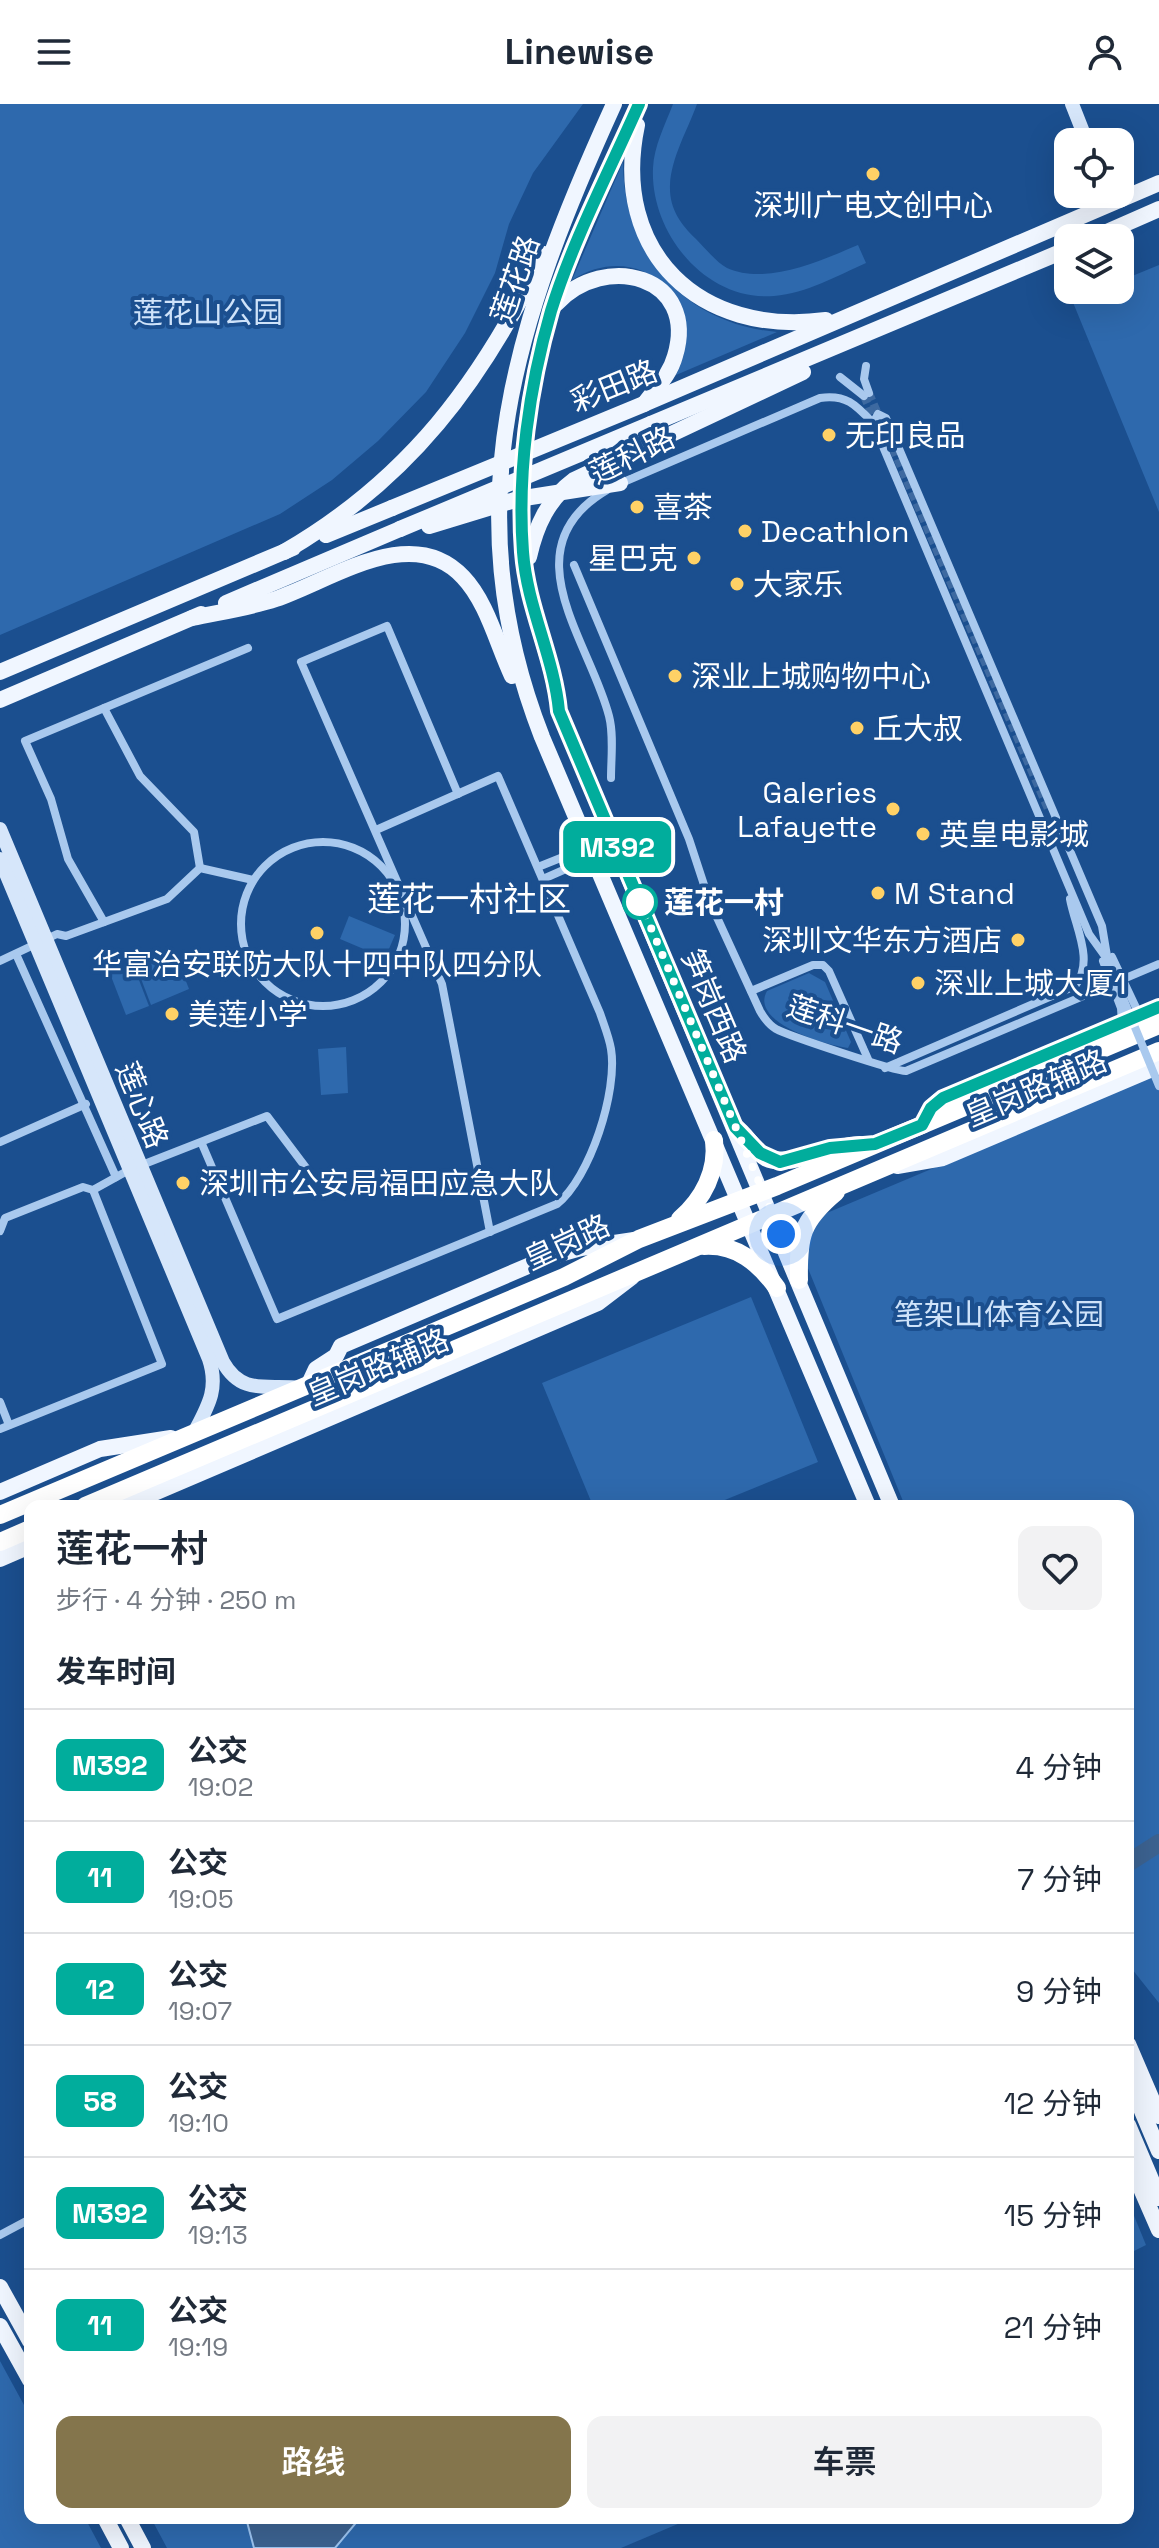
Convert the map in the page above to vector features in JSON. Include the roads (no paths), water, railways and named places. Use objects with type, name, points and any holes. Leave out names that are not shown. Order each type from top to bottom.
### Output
[{"type":"highway","name":"皇岗路","points":[[35,1500],[564,1277],[639,1239],[763,1191],[1159,1024]]},
{"type":"highway","name":"皇岗路","points":[[99,1500],[1159,1051]]},
{"type":"highway","points":[[735,1127],[760,1153],[780,1162],[830,1148],[875,1144]]},
{"type":"highway","points":[[672,1226],[691,1209],[707,1184],[714,1164],[714,1140]]},
{"type":"highway","points":[[799,1280],[798,1249],[802,1230],[823,1204],[847,1183]]},
{"type":"highway","points":[[697,1247],[724,1247],[740,1253],[754,1261],[777,1288]]},
{"type":"highway","name":"皇岗路","points":[[0,1515],[24,1505]]},
{"type":"highway","points":[[0,1542],[24,1532]]},
{"type":"main road","name":"莲花路","points":[[498,481],[505,423],[519,356],[573,195],[614,104]]},
{"type":"main road","name":"莲花路","points":[[524,469],[527,426],[551,312],[640,104]]},
{"type":"main road","points":[[640,104],[632,153],[633,197],[648,241],[675,279],[712,305],[758,321],[803,323],[847,317]]},
{"type":"main road","points":[[1072,104],[1081,128]]},
{"type":"main road","name":"彩田路","points":[[1134,191],[1159,183]]},
{"type":"main road","points":[[284,552],[357,505],[408,459],[446,417],[540,262],[573,195]]},
{"type":"main road","name":"彩田路","points":[[0,672],[644,404],[1091,208]]},
{"type":"main road","points":[[1125,224],[1159,209]]},
{"type":"main road","name":"彩田路","points":[[0,700],[1054,255]]},
{"type":"main road","points":[[551,312],[569,292],[603,277],[633,275],[657,287],[675,314],[679,340],[673,365],[644,404]]},
{"type":"main road","points":[[528,590],[529,559],[535,534],[547,509],[564,487],[600,465],[756,397],[814,367],[838,348]]},
{"type":"main road","name":"笋岗西路","points":[[524,469],[521,514],[528,590],[557,688],[559,711],[763,1191],[890,1500]]},
{"type":"main road","name":"笋岗西路","points":[[498,481],[505,614],[520,676],[542,737],[865,1500]]},
{"type":"main road","points":[[400,529],[431,526],[518,499],[620,483]]},
{"type":"main road","points":[[192,618],[278,598],[386,556],[428,555],[463,577],[476,595],[542,737]]},
{"type":"main road","name":"莲心路","points":[[0,829],[128,1171],[213,1371],[216,1382],[212,1397],[189,1435]]},
{"type":"main road","name":"莲心路","points":[[0,859],[41,941]]},
{"type":"main road","name":"皇岗路辅路","points":[[922,1125],[938,1101],[1159,1007]]},
{"type":"main road","name":"皇岗路辅路","points":[[887,1166],[943,1158],[1159,1066]]},
{"type":"main road","name":"莲心路","points":[[128,1171],[235,1380],[252,1388],[305,1386]]},
{"type":"main road","name":"皇岗路辅路","points":[[138,1500],[598,1303],[647,1268]]},
{"type":"main road","points":[[0,1492],[100,1449],[189,1435]]},
{"type":"main road","points":[[0,1559],[24,1549]]},
{"type":"main road","points":[[1134,2058],[1159,2116]]},
{"type":"main road","points":[[1134,2092],[1159,2151]]},
{"type":"main road","points":[[1134,2139],[1159,2198]]},
{"type":"main road","points":[[1134,2173],[1159,2230]]},
{"type":"main road","points":[[0,2287],[24,2330]]},
{"type":"main road","points":[[0,2326],[24,2369]]},
{"type":"main road","points":[[108,2524],[121,2548]]},
{"type":"main road","points":[[130,2524],[143,2548]]},
{"type":"street","points":[[840,377],[866,394],[866,366]]},
{"type":"street","name":"莲科路","points":[[611,778],[609,715],[566,609],[558,568],[565,537],[577,517],[594,499],[620,483],[820,398],[848,399],[873,423],[1089,934],[1122,980],[1139,1015]]},
{"type":"street","name":"莲科路","points":[[873,423],[878,414],[886,418],[1102,926],[1122,1022]]},
{"type":"street","name":"莲科一路","points":[[574,565],[685,829],[709,900],[760,1011],[775,1028],[868,1059],[885,1068],[911,1069],[1159,964]]},
{"type":"street","points":[[458,794],[387,626],[301,662],[442,984],[490,1232]]},
{"type":"street","points":[[104,922],[68,859],[51,799],[25,741],[248,648]]},
{"type":"street","points":[[104,708],[140,776],[194,832],[200,868]]},
{"type":"street","points":[[202,1144],[277,1319],[557,1204],[568,1196],[579,1180],[599,1130],[608,1092],[611,1050],[606,1031],[498,776],[376,830]]},
{"type":"street","points":[[320,841],[346,845],[370,857],[390,876],[401,900],[403,913],[400,953],[386,976],[366,994],[341,1004],[315,1006],[289,999],[266,983],[249,960],[241,934],[242,906],[253,880],[270,860],[293,847],[320,841]]},
{"type":"street","points":[[538,867],[591,852]]},
{"type":"street","points":[[543,879],[591,852]]},
{"type":"street","points":[[200,868],[253,880]]},
{"type":"street","points":[[0,961],[57,934],[66,936],[167,899],[200,868]]},
{"type":"street","points":[[885,1068],[1062,994],[1080,980],[1085,958],[1068,886]]},
{"type":"street","points":[[16,954],[86,1104],[128,1171]]},
{"type":"street","name":"莲科路","points":[[1107,959],[1159,1086]]},
{"type":"street","points":[[751,991],[813,965],[823,965],[829,971],[868,1059]]},
{"type":"street","points":[[1139,1015],[1159,1024]]},
{"type":"street","points":[[1102,1049],[1117,1035],[1122,1022]]},
{"type":"street","points":[[0,1142],[86,1104]]},
{"type":"street","points":[[0,1231],[5,1218],[83,1187],[93,1190],[128,1171],[267,1116],[313,1177]]},
{"type":"street","points":[[0,1402],[5,1427],[162,1364],[93,1190]]},
{"type":"street","points":[[0,2235],[24,2222]]},
{"type":"waterway","points":[[1134,1859],[1159,1843]]},
{"type":"tunnel","points":[[869,393],[1048,809]]},
{"type":"tunnel","points":[[864,396],[876,424]]},
{"type":"place","name":"深圳广电文创中心","points":[[873,174]]},
{"type":"place","name":"无印良品","points":[[829,435]]},
{"type":"place","name":"喜茶","points":[[637,507]]},
{"type":"place","name":"Decathlon","points":[[745,531]]},
{"type":"place","name":"星巴克","points":[[694,558]]},
{"type":"place","name":"大家乐","points":[[737,584]]},
{"type":"place","name":"深业上城购物中心","points":[[675,676]]},
{"type":"place","name":"丘大叔","points":[[857,728]]},
{"type":"place","name":"Galeries Lafayette","points":[[893,809]]},
{"type":"place","name":"英皇电影城","points":[[923,834]]},
{"type":"place","name":"M Stand","points":[[878,893]]},
{"type":"place","name":"莲花一村","points":[[640,902]]},
{"type":"place","name":"华富治安联防大队十四中队四分队","points":[[317,933]]},
{"type":"place","name":"深圳文华东方酒店","points":[[1018,940]]},
{"type":"place","name":"深业上城大厦1","points":[[918,983]]},
{"type":"place","name":"美莲小学","points":[[172,1014]]},
{"type":"place","name":"深圳市公安局福田应急大队","points":[[183,1183]]},
{"type":"district","name":"莲花一村社区","points":[[469,899]]},
{"type":"park label","name":"莲花山公园","points":[[208,312]]},
{"type":"park label","name":"笔架山体育公园","points":[[999,1314]]}]
